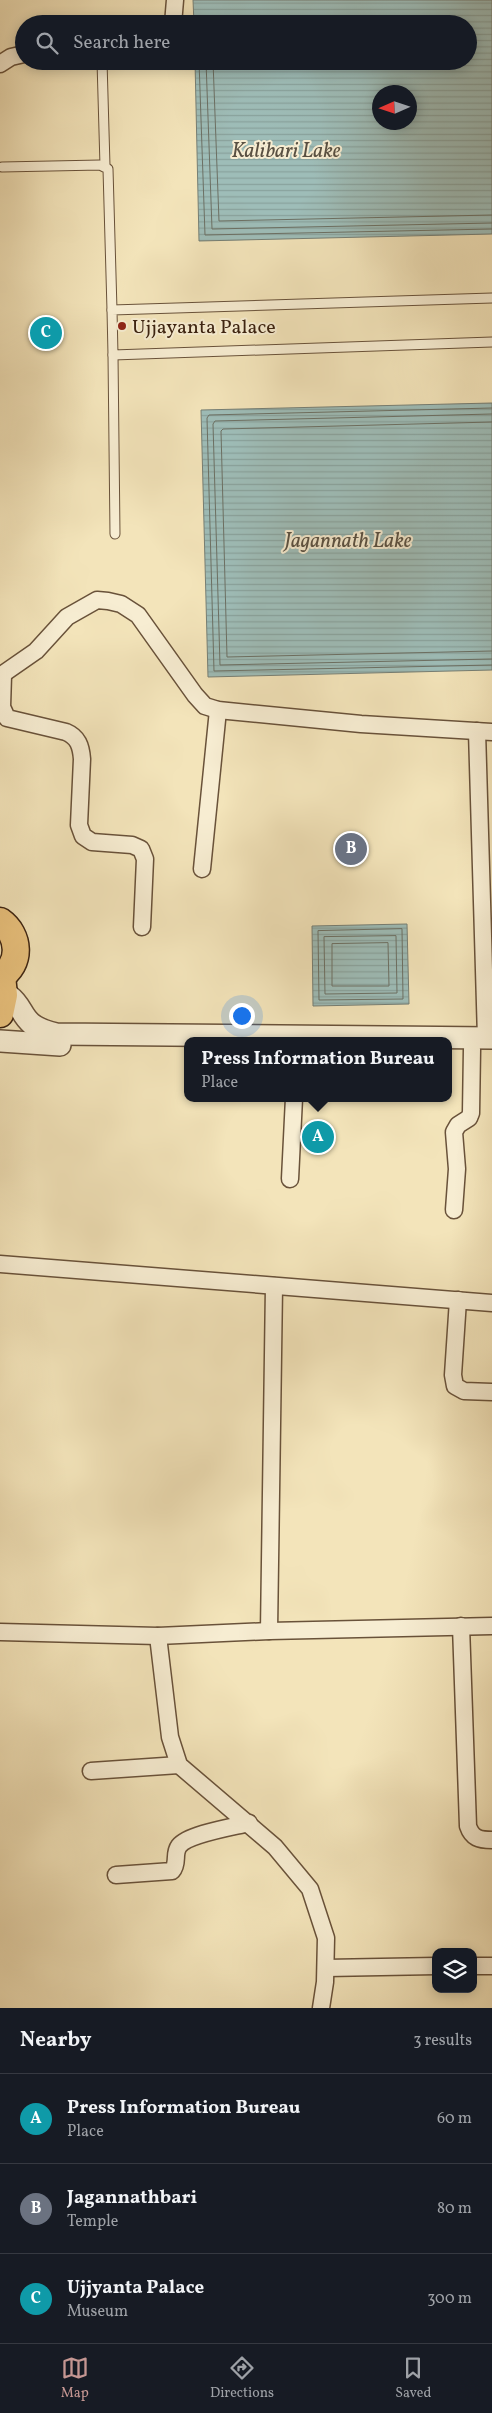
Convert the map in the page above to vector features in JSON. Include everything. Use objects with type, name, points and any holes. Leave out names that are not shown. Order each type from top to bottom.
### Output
[{"type":"main road","points":[[0,921],[10,930],[16,941],[16,953],[13,964],[1,990]]},
{"type":"street","points":[[174,15],[175,0]]},
{"type":"street","points":[[0,64],[15,56]]},
{"type":"street","points":[[142,927],[144,859],[141,849],[132,845],[92,842],[83,836],[79,825],[82,749],[78,741],[73,735],[66,732],[7,718],[2,707],[2,676],[36,651],[67,617],[97,600],[121,604],[138,615],[195,695],[205,706],[218,710],[361,724],[485,732],[486,1043],[472,1113],[469,1118],[458,1125],[454,1132],[457,1158],[454,1210]]},
{"type":"street","points":[[202,869],[218,710]]},
{"type":"street","points":[[1,990],[16,1002],[30,1025],[38,1030],[56,1034],[199,1037]]},
{"type":"street","points":[[0,1041],[64,1045],[184,1047]]},
{"type":"street","points":[[452,1042],[486,1043]]},
{"type":"street","points":[[452,1047],[486,1043]]},
{"type":"street","points":[[290,1179],[294,1102]]},
{"type":"street","points":[[0,1264],[492,1303]]},
{"type":"street","points":[[269,1631],[274,1286]]},
{"type":"street","points":[[458,1300],[453,1375],[455,1386],[464,1391],[492,1392]]},
{"type":"street","points":[[462,1626],[468,1826],[470,1833],[477,1839],[492,1840]]},
{"type":"street","points":[[0,1632],[158,1636],[269,1631],[492,1626]]},
{"type":"street","points":[[158,1636],[170,1737],[180,1765],[275,1847],[310,1889],[319,1910],[326,1938],[326,1968],[321,2008]]},
{"type":"street","points":[[91,1770],[180,1765]]},
{"type":"street","points":[[116,1875],[172,1871],[176,1867],[176,1850],[184,1840],[249,1823]]},
{"type":"street","points":[[326,1968],[432,1966]]},
{"type":"street","points":[[477,1966],[492,1966]]},
{"type":"lane","points":[[102,70],[105,166],[109,174],[115,534]]},
{"type":"lane","points":[[2,167],[105,166]]},
{"type":"lane","points":[[112,310],[492,298]]},
{"type":"lane","points":[[113,355],[492,342]]},
{"type":"water","name":"Kalibari Lake","points":[[193,0],[492,0],[492,234],[199,241],[195,70],[477,70],[477,15],[194,15]]},
{"type":"water","name":"Jagannath Lake","points":[[492,403],[492,670],[208,677],[201,410]]},
{"type":"water","points":[[407,924],[409,1004],[313,1006],[312,926]]},
{"type":"place","name":"Ujjayanta Palace","points":[[122,326]]},
{"type":"place","name":"Ujjyanta Palace","points":[[46,333]]},
{"type":"place","name":"Jagannathbari","points":[[351,849]]},
{"type":"place","name":"Press Information Bureau","points":[[318,1137]]}]
